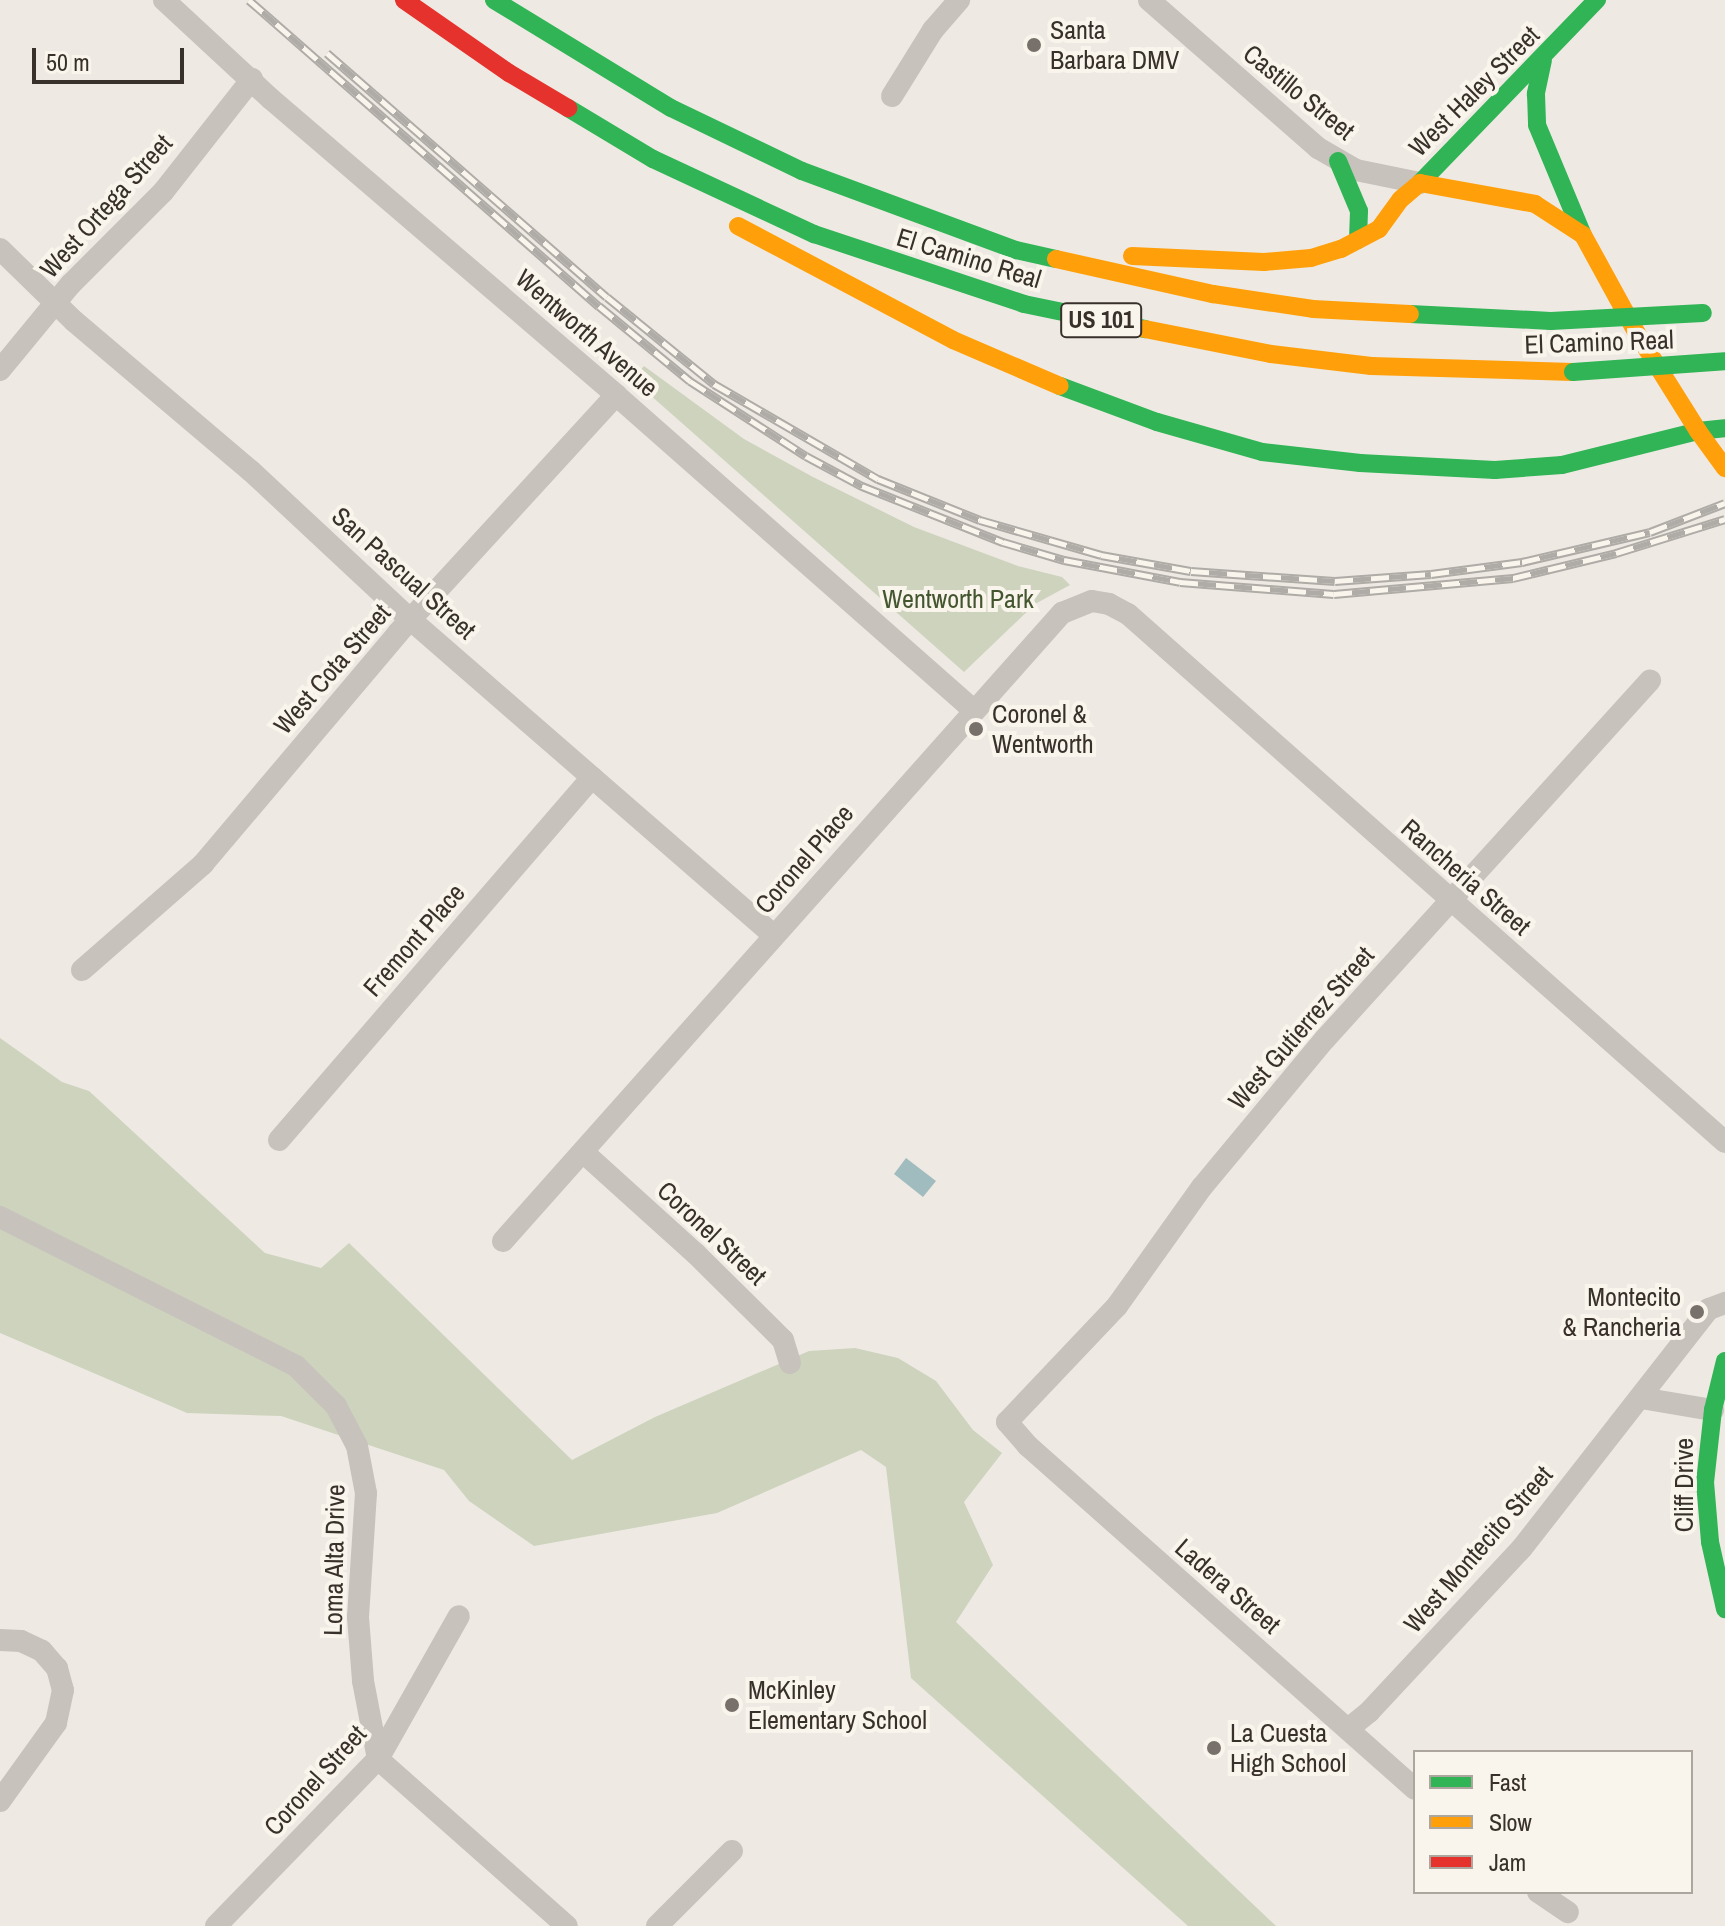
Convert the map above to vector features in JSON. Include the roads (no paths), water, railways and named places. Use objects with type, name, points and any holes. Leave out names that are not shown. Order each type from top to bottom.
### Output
[{"type":"main road","name":"El Camino Real","points":[[404,0],[509,73],[653,159],[814,234],[1024,304],[1221,345],[1321,360],[1480,371],[1573,372],[1725,361]]},
{"type":"main road","name":"El Camino Real","points":[[494,0],[671,108],[802,171],[1016,250],[1213,294],[1363,314],[1551,321],[1725,310]]},
{"type":"main road","name":"West Haley Street","points":[[1016,250],[1264,262],[1311,258],[1358,240],[1379,229],[1401,199],[1543,60],[1597,0]]},
{"type":"main road","points":[[1543,60],[1536,94],[1537,125],[1583,235]]},
{"type":"main road","points":[[653,159],[729,221],[953,340],[1054,384],[1142,416],[1262,452],[1360,463],[1495,470],[1562,465],[1698,431],[1725,428]]},
{"type":"main road","points":[[1338,161],[1359,211],[1358,240]]},
{"type":"main road","name":"Castillo Street","points":[[1420,183],[1535,204],[1560,217],[1583,235],[1630,321],[1698,431],[1725,468]]},
{"type":"main road","name":"Cliff Drive","points":[[1725,1361],[1713,1410],[1705,1482],[1710,1542],[1725,1609]]},
{"type":"street","name":"Wentworth Avenue","points":[[164,0],[973,710]]},
{"type":"street","points":[[892,96],[933,30],[959,0]]},
{"type":"street","name":"Castillo Street","points":[[1149,0],[1263,102],[1338,161],[1356,170],[1420,183]]},
{"type":"street","name":"West Ortega Street","points":[[0,370],[57,302],[163,192],[252,79]]},
{"type":"street","name":"San Pascual Street","points":[[0,249],[74,321],[251,471],[411,620],[774,936]]},
{"type":"street","name":"West Cota Street","points":[[82,970],[203,864],[411,620],[616,395]]},
{"type":"street","name":"Coronel Place","points":[[503,1241],[1062,613],[1080,603],[1092,601],[1119,608],[1171,652]]},
{"type":"street","name":"Rancheria Street","points":[[1171,652],[1725,1142]]},
{"type":"street","name":"West Gutierrez Street","points":[[1007,1422],[1117,1306],[1202,1187],[1325,1039],[1650,681]]},
{"type":"street","name":"Fremont Place","points":[[279,1140],[592,777]]},
{"type":"street","name":"Coronel Street","points":[[583,1152],[696,1254],[783,1340],[790,1363]]},
{"type":"street","name":"Loma Alta Drive","points":[[0,1217],[296,1366],[336,1406],[357,1446],[364,1480],[358,1617],[363,1681],[378,1759]]},
{"type":"street","name":"West Montecito Street","points":[[1348,1729],[1369,1712],[1522,1548],[1709,1309],[1725,1303]]},
{"type":"street","points":[[1641,1398],[1713,1410]]},
{"type":"street","name":"Ladera Street","points":[[1007,1422],[1028,1446],[1413,1787]]},
{"type":"street","name":"Coronel Street","points":[[216,1926],[378,1759],[459,1616]]},
{"type":"street","points":[[0,1640],[21,1641],[42,1651],[57,1668],[63,1690],[56,1723],[0,1801]]},
{"type":"street","points":[[378,1759],[567,1926]]},
{"type":"street","points":[[657,1926],[732,1851]]},
{"type":"street","points":[[1541,1894],[1568,1912]]},
{"type":"water","points":[[906,1158],[936,1181],[923,1197],[894,1174]]},
{"type":"railway","points":[[249,0],[599,306],[690,381],[806,456],[862,486],[1003,542],[1064,560],[1180,582],[1334,594],[1513,578],[1616,553],[1725,519]]},
{"type":"railway","points":[[327,53],[607,297],[714,384],[878,479],[980,520],[1101,555],[1191,571],[1335,581],[1431,574],[1522,562],[1650,532],[1725,503]]},
{"type":"place","name":"Santa Barbara DMV","points":[[1034,45]]},
{"type":"place","name":"Coronel & Wentworth","points":[[976,729]]},
{"type":"place","name":"Montecito & Rancheria","points":[[1697,1312]]},
{"type":"place","name":"McKinley Elementary School","points":[[732,1705]]},
{"type":"place","name":"La Cuesta High School","points":[[1214,1748]]},
{"type":"park label","name":"Wentworth Park","points":[[958,599]]}]
